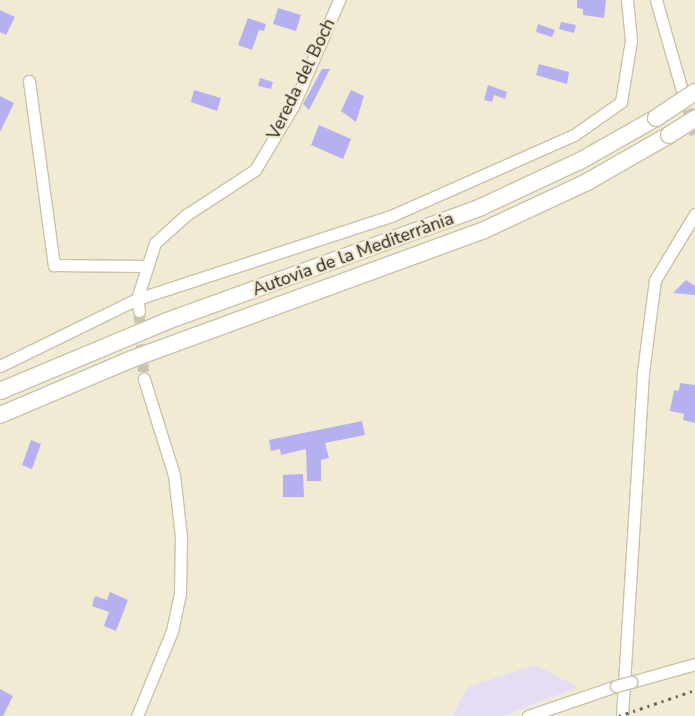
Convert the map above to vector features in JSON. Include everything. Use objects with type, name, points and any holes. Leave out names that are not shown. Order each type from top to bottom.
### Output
[{"type":"highway","name":"Autovia de la Mediterrània","points":[[0,391],[167,321],[479,208],[580,161],[656,118],[688,90]]},
{"type":"highway","name":"Autovia de la Mediterrània","points":[[0,415],[132,358],[482,231],[587,182],[695,118]]},
{"type":"street","name":"Vereda del Boch","points":[[139,311],[137,299],[155,243],[186,215],[255,170],[293,106],[339,0]]},
{"type":"street","points":[[0,366],[137,299],[391,216],[574,135],[621,102],[632,40],[627,0]]},
{"type":"street","points":[[656,0],[688,90]]},
{"type":"street","points":[[29,81],[54,265],[147,266]]},
{"type":"street","points":[[622,716],[643,372],[655,280],[695,214]]},
{"type":"street","points":[[137,716],[172,631],[180,593],[181,537],[174,475],[144,378]]},
{"type":"street","points":[[528,716],[616,686],[695,664]]},
{"type":"shaded area","points":[[535,665],[578,687],[503,716],[452,716],[468,687]]},
{"type":"building","points":[[577,0],[606,0],[604,18],[583,15],[583,9],[577,8]]},
{"type":"building","points":[[278,8],[301,15],[296,31],[273,24]]},
{"type":"building","points":[[0,10],[15,17],[6,35],[0,32]]},
{"type":"building","points":[[248,18],[266,24],[264,31],[259,30],[252,50],[238,45]]},
{"type":"building","points":[[561,22],[576,25],[574,33],[559,29]]},
{"type":"building","points":[[538,24],[555,30],[552,37],[536,32]]},
{"type":"building","points":[[539,64],[569,72],[567,84],[536,75]]},
{"type":"building","points":[[322,69],[330,69],[309,110],[303,104]]},
{"type":"building","points":[[260,78],[273,82],[271,89],[258,86]]},
{"type":"building","points":[[488,85],[507,92],[505,99],[494,95],[492,102],[484,100]]},
{"type":"building","points":[[194,90],[221,98],[217,111],[191,102]]},
{"type":"building","points":[[351,90],[364,96],[356,122],[341,111]]},
{"type":"building","points":[[0,96],[14,103],[0,132]]},
{"type":"building","points":[[319,125],[351,139],[343,159],[311,145]]},
{"type":"building","points":[[686,280],[695,286],[695,295],[673,293]]},
{"type":"building","points":[[680,383],[695,385],[695,423],[683,420],[684,414],[670,411],[674,390],[679,391]]},
{"type":"building","points":[[362,421],[365,435],[325,443],[329,458],[321,460],[321,481],[307,481],[306,449],[281,455],[280,449],[271,451],[269,440]]},
{"type":"building","points":[[31,440],[41,444],[32,469],[22,465]]},
{"type":"building","points":[[303,474],[304,497],[283,497],[283,475]]},
{"type":"building","points":[[110,592],[128,600],[116,631],[104,626],[109,612],[92,606],[95,596],[107,600]]},
{"type":"building","points":[[0,689],[13,696],[3,716],[0,716]]},
{"type":"tunnel","points":[[683,93],[695,134]]},
{"type":"tunnel","points":[[139,311],[144,379]]},
{"type":"railway","points":[[619,716],[695,690]]}]
